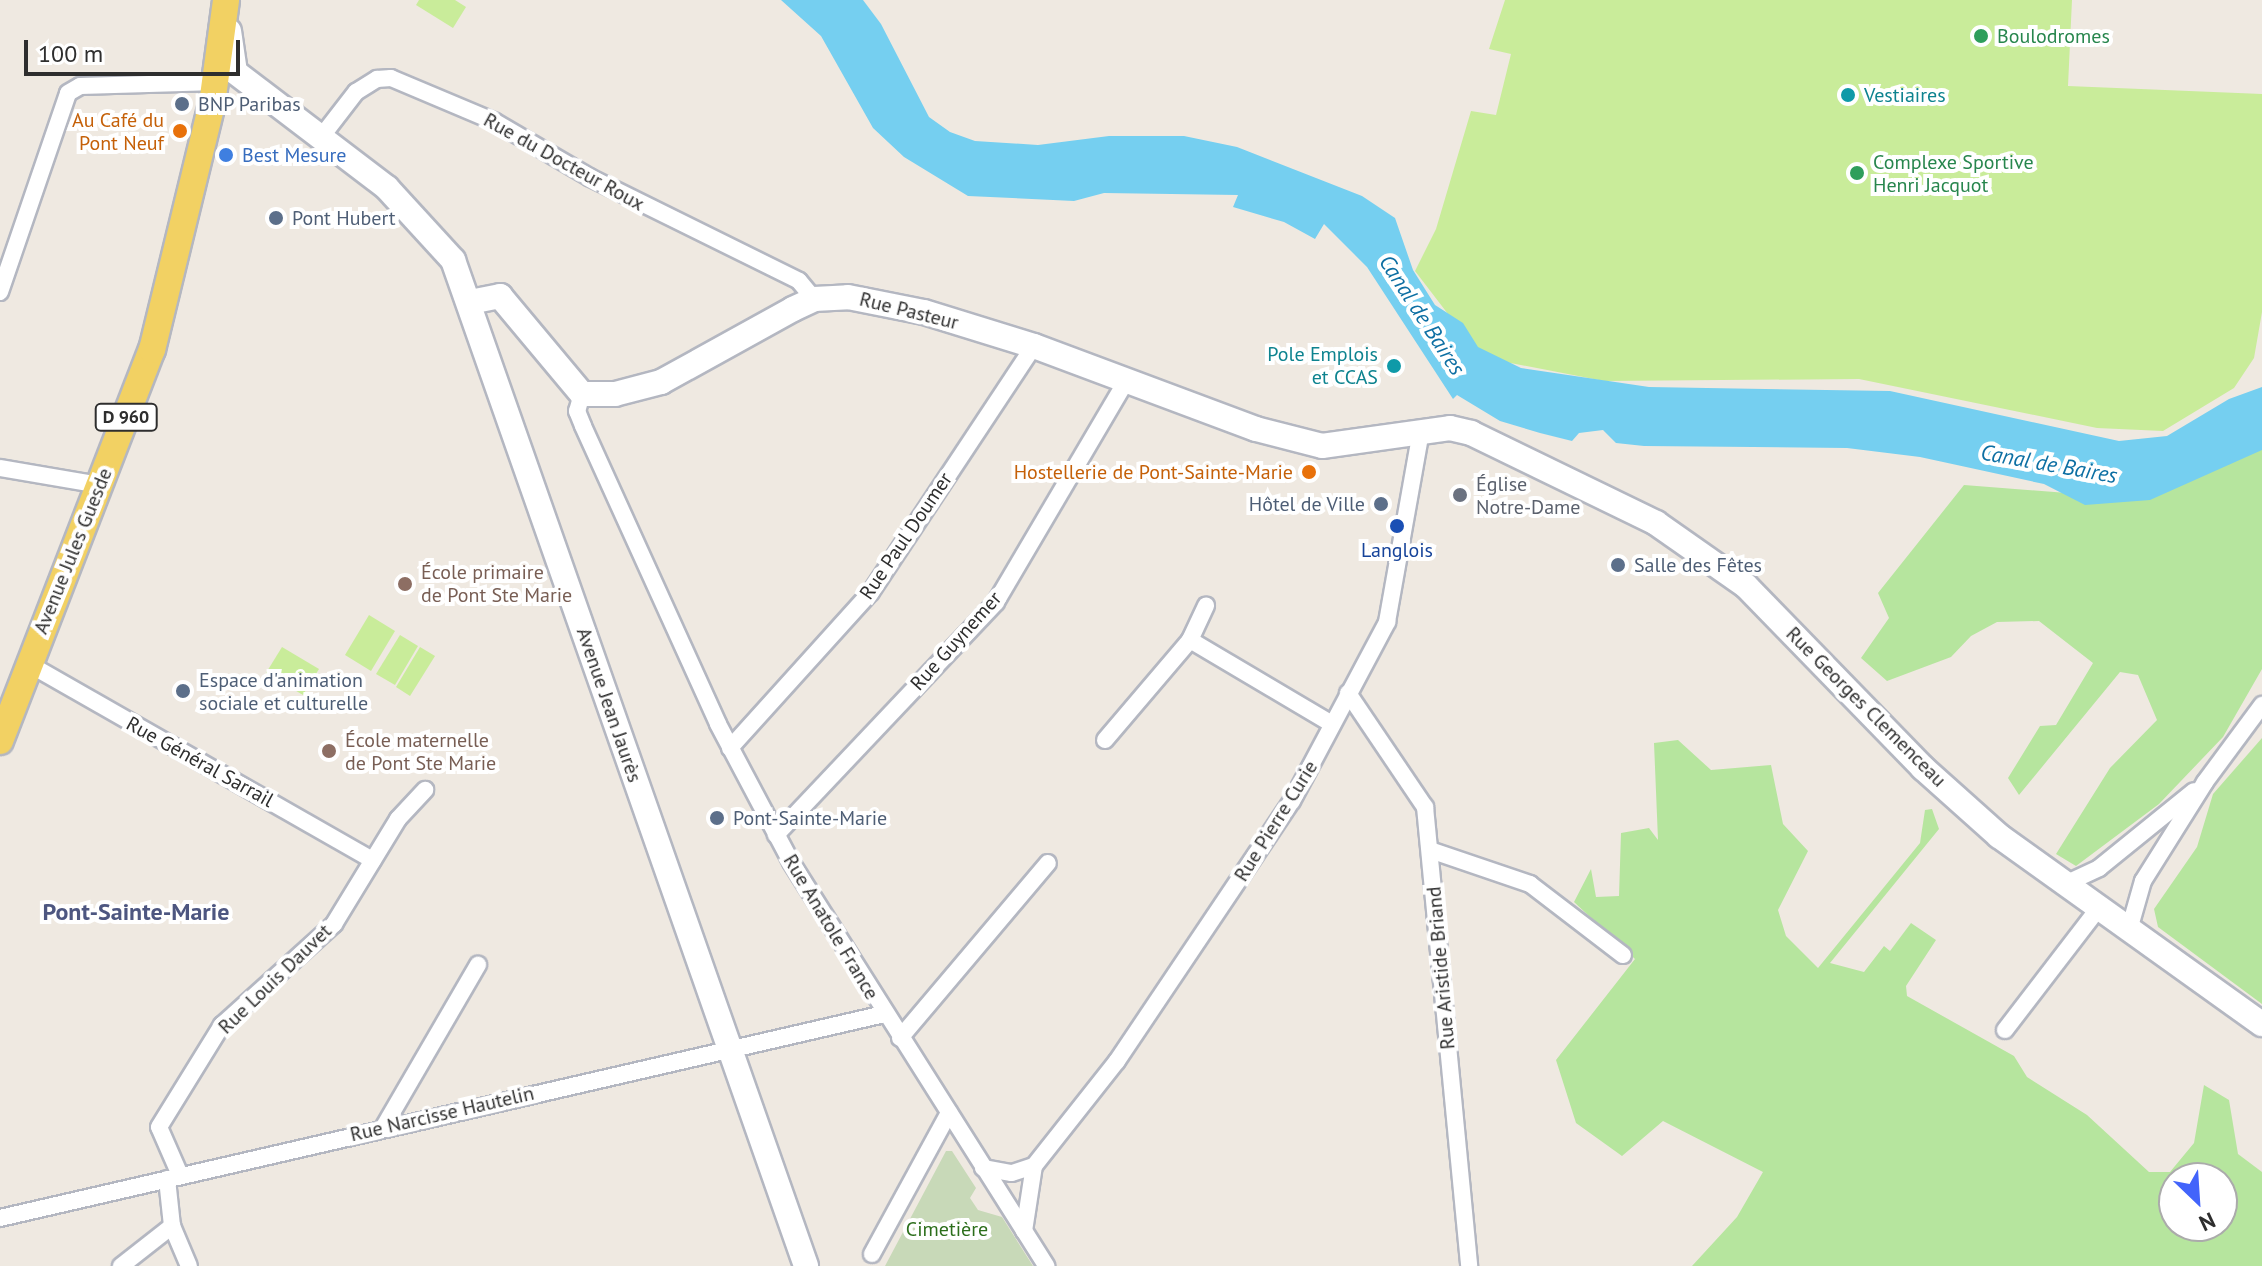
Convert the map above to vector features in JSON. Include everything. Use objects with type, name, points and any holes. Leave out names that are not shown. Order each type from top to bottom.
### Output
[{"type":"main road","name":"D 960","points":[[226,0],[235,81]]},
{"type":"main road","name":"Avenue Jean Jaurès","points":[[235,81],[291,113],[322,136],[430,230],[453,260],[806,1266]]},
{"type":"main road","name":"Avenue Jean Jaurès","points":[[235,81],[291,113]]},
{"type":"main road","name":"Avenue Jules Guesde","points":[[0,741],[27,663],[152,350],[183,241],[235,81]]},
{"type":"main road","points":[[470,302],[500,296],[582,394]]},
{"type":"main road","name":"Rue Pasteur","points":[[582,394],[615,394],[661,382],[814,299],[848,297],[924,312],[1034,346],[1256,429],[1322,446],[1450,428]]},
{"type":"main road","name":"Rue Georges Clemenceau","points":[[1450,428],[1471,433],[1644,516],[1746,586],[1923,768],[1999,836],[2262,1024]]},
{"type":"street","name":"Rue du Docteur Roux","points":[[322,136],[356,92],[377,79],[391,78],[495,122],[601,184],[799,281],[814,299]]},
{"type":"street","points":[[0,292],[68,93],[80,86],[235,81]]},
{"type":"street","name":"Rue Paul Doumer","points":[[730,748],[871,592],[1034,346]]},
{"type":"street","name":"Rue Guynemer","points":[[776,835],[996,602],[1126,381]]},
{"type":"street","name":"Rue Anatole France","points":[[582,394],[577,411],[730,748],[776,835],[884,1014],[1046,1266]]},
{"type":"street","name":"Rue Pierre Curie","points":[[1024,1231],[1034,1166],[1117,1061],[1292,801],[1391,611],[1421,432]]},
{"type":"street","points":[[0,468],[99,485]]},
{"type":"street","points":[[1105,740],[1190,640],[1206,606]]},
{"type":"street","points":[[1190,640],[1332,724]]},
{"type":"street","name":"Rue Général Sarrail","points":[[27,663],[373,860]]},
{"type":"street","name":"Rue Aristide Briand","points":[[1348,693],[1420,795],[1430,850],[1469,1266]]},
{"type":"street","points":[[2129,930],[2143,881],[2205,782],[2262,705]]},
{"type":"street","points":[[2065,884],[2099,868],[2205,782]]},
{"type":"street","name":"Rue Louis Dauvet","points":[[174,1177],[159,1127],[222,1025],[334,924],[398,819],[425,790]]},
{"type":"street","points":[[1430,850],[1530,884],[1623,955]]},
{"type":"street","points":[[900,1038],[1048,863]]},
{"type":"street","points":[[2005,1030],[2098,909]]},
{"type":"street","points":[[383,1128],[478,965]]},
{"type":"street","name":"Rue Narcisse Hautelin","points":[[0,1218],[729,1046],[884,1014]]},
{"type":"street","points":[[872,1254],[949,1113]]},
{"type":"street","points":[[983,1168],[1012,1173],[1034,1166]]},
{"type":"street","points":[[174,1177],[172,1226],[189,1266]]},
{"type":"street","points":[[121,1266],[172,1226]]},
{"type":"green space","points":[[419,0],[455,0],[466,7],[453,28],[416,5]]},
{"type":"green space","name":"Complexe Sportive Henri Jacquot","points":[[1505,0],[2072,0],[2068,86],[2262,94],[2262,312],[2254,358],[2234,388],[2163,431],[2097,428],[1859,379],[1604,381],[1500,361],[1471,344],[1415,271],[1436,229],[1471,111],[1496,115],[1511,54],[1489,49]]},
{"type":"green space","points":[[2262,429],[2262,669],[2223,737],[2159,804],[2076,866],[2056,854],[2110,768],[2157,720],[2138,675],[2120,672],[2019,795],[2008,778],[2040,726],[2056,725],[2093,663],[2039,621],[1997,622],[1971,636],[1951,657],[1887,681],[1861,658],[1889,618],[1878,593],[1964,485],[2131,498]]},
{"type":"green space","points":[[369,615],[395,631],[371,671],[345,655]]},
{"type":"green space","points":[[400,635],[418,646],[395,685],[376,674]]},
{"type":"green space","points":[[282,647],[319,669],[303,695],[266,673]]},
{"type":"green space","points":[[420,647],[435,656],[410,696],[396,687]]},
{"type":"green space","points":[[2262,738],[2262,1004],[2158,927],[2154,909],[2197,847],[2213,794]]},
{"type":"green space","points":[[1678,740],[1711,770],[1771,765],[1783,824],[1808,851],[1778,910],[1786,936],[1818,968],[1920,843],[1925,810],[1932,809],[1939,829],[1830,963],[1864,972],[1884,946],[1890,951],[1911,923],[1936,940],[1906,986],[1907,996],[2014,1056],[2027,1077],[2087,1115],[2149,1172],[2158,1172],[2158,1242],[2238,1242],[2238,1162],[2178,1162],[2194,1143],[2204,1085],[2229,1100],[2238,1154],[2262,1172],[2262,1266],[1692,1266],[1737,1217],[1763,1172],[1663,1121],[1622,1156],[1576,1123],[1556,1060],[1635,959],[1574,902],[1591,869],[1596,897],[1619,896],[1621,833],[1649,828],[1658,840],[1654,743]]},
{"type":"green space","name":"Cimetière","points":[[946,1151],[952,1151],[976,1188],[970,1198],[978,1210],[1002,1217],[1033,1266],[885,1266]]},
{"type":"water","name":"Canal de Baires","points":[[781,0],[863,0],[881,24],[929,117],[950,132],[975,141],[1038,145],[1109,136],[1184,136],[1237,147],[1362,196],[1395,218],[1413,270],[1435,305],[1463,323],[1478,347],[1521,368],[1649,387],[1890,391],[2119,441],[2167,436],[2229,399],[2262,387],[2262,450],[2150,500],[2085,505],[2044,484],[1920,457],[1847,448],[1644,446],[1616,443],[1603,430],[1579,433],[1572,441],[1500,421],[1457,395],[1453,399],[1367,267],[1324,224],[1315,239],[1284,222],[1233,207],[1238,195],[1104,193],[1074,201],[968,196],[904,157],[873,128],[821,36]]},
{"type":"place","name":"Boulodromes","points":[[1981,36]]},
{"type":"place","name":"Vestiaires","points":[[1848,95]]},
{"type":"place","name":"BNP Paribas","points":[[182,104]]},
{"type":"place","name":"Au Café du Pont Neuf","points":[[180,131]]},
{"type":"place","name":"Best Mesure","points":[[226,155]]},
{"type":"place","name":"Complexe Sportive Henri Jacquot","points":[[1857,173]]},
{"type":"place","name":"Pont Hubert","points":[[276,218]]},
{"type":"place","name":"Pole Emplois et CCAS","points":[[1394,366]]},
{"type":"place","name":"Hostellerie de Pont-Sainte-Marie","points":[[1309,472]]},
{"type":"place","name":"Église Notre-Dame","points":[[1460,495]]},
{"type":"place","name":"Hôtel de Ville","points":[[1381,504]]},
{"type":"place","name":"Langlois","points":[[1397,526]]},
{"type":"place","name":"Salle des Fêtes","points":[[1618,565]]},
{"type":"place","name":"École primaire de Pont Ste Marie","points":[[405,584]]},
{"type":"place","name":"Espace d'animation sociale et culturelle","points":[[183,691]]},
{"type":"place","name":"École maternelle de Pont Ste Marie","points":[[329,751]]},
{"type":"place","name":"Pont-Sainte-Marie","points":[[717,818]]},
{"type":"district","name":"Pont-Sainte-Marie","points":[[136,912]]}]
